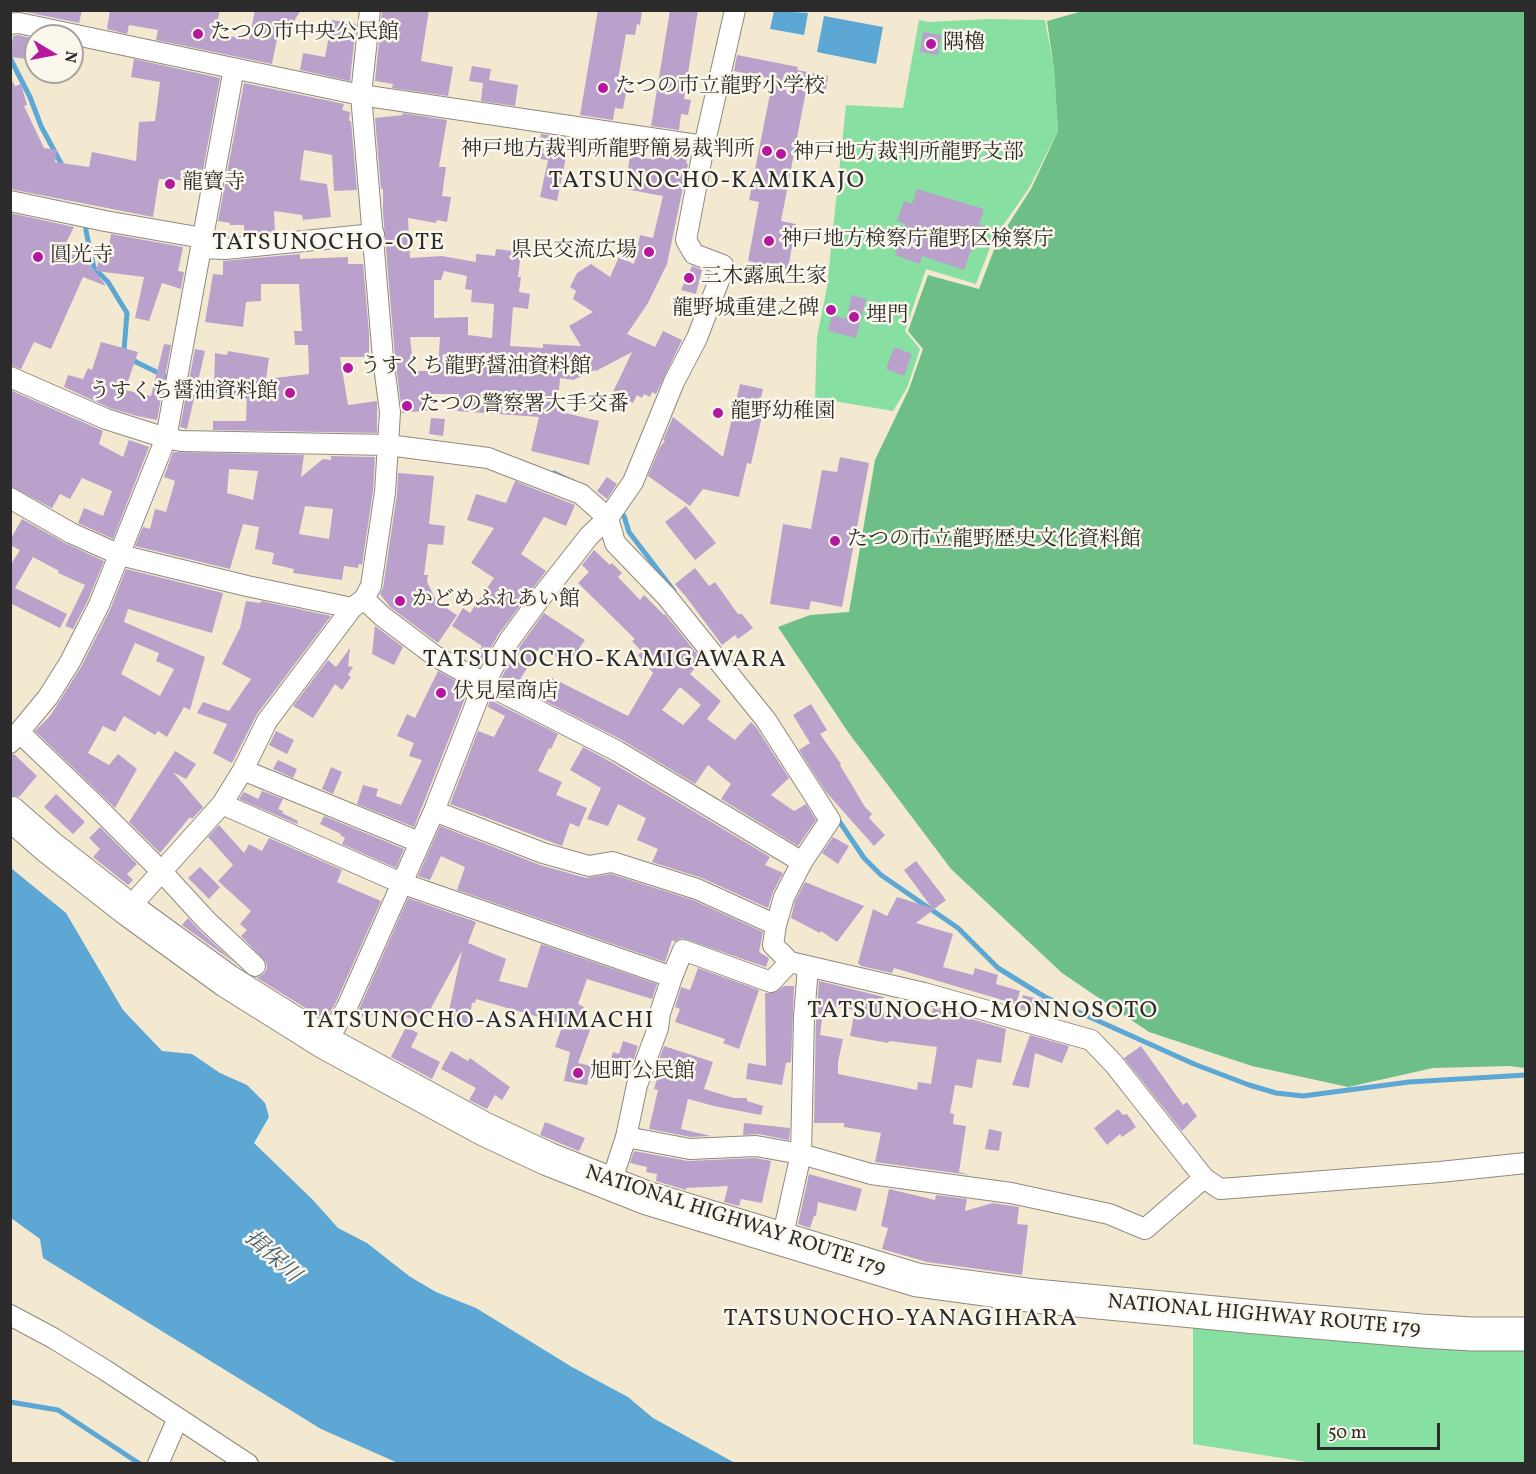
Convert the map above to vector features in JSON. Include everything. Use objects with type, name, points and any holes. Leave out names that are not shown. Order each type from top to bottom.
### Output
[{"type":"highway","name":"NATIONAL HIGHWAY ROUTE 179","points":[[10,813],[128,909],[227,981],[326,1043],[484,1129],[548,1159],[647,1198],[917,1280],[1035,1296],[1422,1331],[1526,1334]]},
{"type":"street","points":[[128,909],[222,804],[243,770],[267,721],[371,586],[385,492],[390,412],[383,358],[361,95],[370,10]]},
{"type":"street","points":[[326,1043],[347,1007],[434,811],[484,683],[508,642],[538,601],[589,536],[609,518],[633,482],[674,382],[697,338],[723,265],[694,254],[686,240],[704,146],[735,10]]},
{"type":"street","points":[[16,19],[361,95],[704,146]]},
{"type":"street","points":[[234,68],[166,438],[99,605],[70,662],[48,697],[15,738],[162,872],[207,921],[255,966]]},
{"type":"street","points":[[10,201],[225,249],[374,234]]},
{"type":"street","points":[[10,377],[106,419],[166,438],[181,441],[388,440],[488,458],[581,494],[609,518],[615,543],[666,596],[766,720],[830,820],[802,862],[784,897],[773,945],[799,964],[924,993],[1091,1040],[1114,1064],[1204,1178],[1220,1189],[1526,1163]]},
{"type":"street","points":[[10,498],[71,533],[120,555],[246,586],[358,603],[382,616],[435,656],[617,751],[802,862]]},
{"type":"street","points":[[243,770],[419,842]]},
{"type":"street","points":[[222,804],[401,883],[672,977]]},
{"type":"street","points":[[434,811],[543,853],[589,866],[612,862],[697,889],[776,925]]},
{"type":"street","points":[[610,1183],[626,1137],[637,1085],[658,1028],[660,1013],[682,950],[771,982],[799,964]]},
{"type":"street","points":[[782,1239],[801,1154],[804,1017],[799,964]]},
{"type":"street","points":[[626,1137],[690,1149],[756,1146],[801,1154],[871,1174],[1022,1195],[1109,1214],[1145,1229],[1204,1178]]},
{"type":"street","points":[[10,1315],[70,1349],[248,1464]]},
{"type":"street","points":[[158,1464],[178,1418]]},
{"type":"green space","points":[[1083,11],[1525,11],[1525,1068],[1509,1066],[1433,1068],[1348,1087],[1252,1066],[1149,1032],[1062,973],[951,869],[848,732],[778,627],[810,615],[849,612],[875,460],[909,389],[923,349],[908,331],[928,275],[979,289],[997,242],[1031,189],[1058,131],[1054,69],[1047,21]]},
{"type":"green space","points":[[989,19],[1045,20],[1054,69],[1058,131],[1029,188],[993,240],[976,284],[926,269],[905,331],[920,349],[907,388],[893,411],[815,398],[817,337],[827,287],[846,105],[903,108],[919,20],[929,22]]},
{"type":"green space","points":[[1193,1327],[1525,1346],[1525,1463],[1313,1463],[1193,1444]]},
{"type":"water","points":[[774,11],[808,13],[804,35],[770,29]]},
{"type":"water","points":[[824,16],[883,27],[876,64],[817,52]]},
{"type":"water","name":"揖保川","points":[[11,868],[66,913],[123,1010],[162,1051],[192,1054],[220,1073],[247,1085],[265,1103],[269,1117],[254,1143],[313,1200],[338,1228],[367,1243],[409,1276],[436,1292],[476,1308],[572,1367],[628,1397],[653,1418],[735,1463],[398,1463],[321,1429],[43,1258],[40,1239],[11,1218]]},
{"type":"building","points":[[16,10],[82,10],[79,23]]},
{"type":"building","points":[[110,10],[220,10],[215,33],[249,40],[255,10],[301,10],[289,29],[280,24],[272,64],[156,40],[158,30],[129,25],[127,34],[107,29]]},
{"type":"building","points":[[382,10],[429,10],[421,61],[453,67],[448,96],[392,88],[393,84],[375,81]]},
{"type":"building","points":[[598,10],[642,10],[640,25],[637,24],[635,35],[626,34],[617,85],[627,87],[623,109],[615,108],[613,120],[580,115]]},
{"type":"building","points":[[670,10],[698,10],[684,99],[691,100],[688,115],[681,114],[679,130],[651,126]]},
{"type":"building","points":[[332,20],[356,24],[350,81],[300,70],[303,53],[325,57]]},
{"type":"building","name":"隅櫓","points":[[923,32],[941,35],[938,55],[920,52]]},
{"type":"building","points":[[13,36],[24,36],[24,59],[10,57]]},
{"type":"building","points":[[737,55],[798,67],[797,70],[828,76],[826,89],[807,86],[781,221],[796,224],[788,269],[748,261],[759,202],[749,200],[773,79],[734,71]]},
{"type":"building","points":[[134,59],[220,78],[201,181],[159,179],[153,217],[10,189],[10,77],[15,86],[21,84],[27,105],[24,106],[44,148],[57,150],[55,162],[89,167],[92,152],[136,161],[139,122],[155,121],[160,82],[131,77]]},
{"type":"building","points":[[472,66],[491,69],[489,80],[518,85],[515,106],[481,101],[483,83],[469,81]]},
{"type":"building","points":[[244,83],[344,104],[342,110],[350,112],[349,121],[351,121],[357,190],[334,191],[332,155],[304,150],[300,180],[327,184],[331,217],[303,220],[302,215],[274,211],[275,232],[244,235],[244,225],[230,225],[230,223],[218,221]]},
{"type":"building","points":[[402,113],[447,120],[439,167],[446,167],[442,196],[451,197],[447,222],[437,220],[436,223],[408,218],[410,258],[442,256],[476,262],[476,254],[495,256],[496,249],[521,252],[519,292],[530,294],[528,309],[513,307],[510,346],[543,348],[543,344],[581,346],[569,326],[593,312],[573,299],[576,291],[570,287],[577,273],[591,264],[610,277],[619,257],[634,264],[640,235],[653,238],[663,196],[625,189],[630,156],[650,159],[652,150],[688,156],[667,264],[648,303],[627,334],[655,347],[663,331],[682,340],[656,394],[652,392],[650,397],[644,394],[642,398],[637,395],[633,403],[612,394],[632,352],[573,380],[560,378],[557,411],[599,421],[589,465],[531,451],[539,417],[457,411],[459,394],[431,394],[433,410],[402,413],[395,357],[383,189],[381,189],[375,118],[403,115]],"holes":[[[444,271],[467,276],[465,289],[472,290],[471,302],[494,304],[492,338],[468,335],[468,317],[434,318],[434,280],[441,280]],[[410,337],[440,337],[438,371],[414,371]]]},
{"type":"building","points":[[541,134],[606,144],[604,155],[571,149],[567,152],[557,201],[540,197],[548,160],[540,159],[544,142],[540,141]]},
{"type":"building","points":[[917,189],[984,209],[979,225],[985,226],[980,241],[975,239],[964,270],[922,256],[920,264],[895,255],[905,224],[897,221],[904,201],[912,204]]},
{"type":"building","points":[[10,213],[74,227],[65,245],[91,266],[106,286],[83,277],[51,349],[34,342],[21,369],[10,365]]},
{"type":"building","points":[[111,234],[183,247],[178,271],[184,272],[181,289],[162,283],[149,321],[135,318],[144,277],[96,271],[100,256],[107,257]]},
{"type":"building","points":[[300,254],[300,259],[348,257],[348,264],[363,264],[369,357],[340,357],[348,405],[377,401],[377,433],[213,430],[213,421],[246,421],[247,392],[214,386],[215,353],[227,355],[228,351],[269,358],[266,379],[309,374],[308,345],[295,345],[294,331],[302,331],[299,284],[261,284],[261,301],[246,302],[243,327],[205,322],[213,274],[223,275],[223,261]]},
{"type":"building","points":[[692,266],[702,270],[696,294],[681,290]]},
{"type":"building","name":"埋門","points":[[852,295],[866,299],[856,338],[828,331],[832,315],[846,319]]},
{"type":"building","points":[[101,342],[138,352],[125,390],[151,396],[164,344],[171,345],[157,420],[110,408],[64,387],[68,375],[83,379],[88,368],[92,370]]},
{"type":"building","points":[[894,347],[912,354],[904,376],[886,369]]},
{"type":"building","points":[[195,349],[205,351],[187,429],[180,427]]},
{"type":"building","points":[[740,384],[763,389],[757,415],[762,416],[751,464],[747,463],[739,497],[703,489],[690,506],[648,476],[660,447],[665,441],[663,440],[673,417],[723,457]]},
{"type":"building","points":[[10,390],[103,431],[99,444],[123,457],[129,440],[149,447],[113,539],[78,523],[84,508],[103,516],[112,491],[82,478],[70,499],[60,494],[52,508],[10,486]]},
{"type":"building","points":[[431,418],[445,419],[443,436],[429,434]]},
{"type":"building","points":[[173,452],[304,455],[301,477],[323,459],[331,460],[331,456],[375,457],[373,491],[362,565],[359,564],[358,568],[344,566],[342,580],[293,573],[294,569],[272,564],[274,553],[255,549],[259,527],[243,524],[230,569],[135,546],[143,527],[150,529],[155,509],[166,512],[175,481],[164,477]],"holes":[[[229,469],[258,471],[253,500],[227,493]],[[305,506],[333,509],[329,539],[299,534]]]},
{"type":"building","points":[[840,457],[869,463],[842,607],[811,601],[809,610],[770,604],[783,524],[811,529],[822,470],[837,472]]},
{"type":"building","points":[[398,473],[434,476],[429,524],[445,526],[443,545],[428,544],[424,575],[428,575],[427,582],[437,602],[457,615],[438,643],[390,607],[380,594],[383,588],[397,494]]},
{"type":"building","points":[[607,477],[617,484],[607,499],[597,491]]},
{"type":"building","points":[[515,481],[575,505],[566,526],[544,517],[521,554],[546,571],[498,635],[480,667],[472,663],[482,646],[452,626],[463,608],[470,613],[494,578],[471,563],[494,528],[467,520],[476,494],[506,503]]},
{"type":"building","points":[[686,506],[716,543],[695,560],[665,522]]},
{"type":"building","points":[[22,519],[104,561],[73,629],[65,626],[85,585],[58,573],[59,571],[33,557],[15,588],[67,614],[60,628],[10,603],[10,566],[20,550],[10,545],[10,540]]},
{"type":"building","points":[[594,550],[622,573],[618,577],[640,600],[644,595],[665,614],[702,660],[690,674],[721,701],[707,719],[735,740],[751,722],[756,727],[789,778],[771,795],[794,811],[806,804],[816,820],[798,846],[721,799],[731,784],[708,765],[695,784],[622,740],[541,699],[552,678],[628,716],[653,673],[638,655],[642,652],[632,641],[635,639],[578,583],[589,572],[582,565]],"holes":[[[680,687],[701,705],[683,725],[662,710]]]},
{"type":"building","points":[[695,568],[709,586],[715,582],[738,614],[742,614],[753,628],[738,639],[735,635],[722,645],[675,584]]},
{"type":"building","points":[[126,569],[223,593],[212,633],[128,609],[124,622],[205,657],[190,710],[184,707],[167,737],[158,731],[155,735],[124,716],[115,732],[103,726],[88,753],[109,765],[118,754],[137,769],[115,808],[35,731],[50,716],[81,667],[110,610]],"holes":[[[135,643],[159,653],[156,661],[174,669],[160,696],[121,674]]]},
{"type":"building","points":[[246,601],[260,603],[261,601],[331,616],[257,714],[232,763],[213,753],[227,724],[197,713],[203,702],[229,711],[251,679],[222,664],[240,628]]},
{"type":"building","points":[[544,613],[585,640],[568,664],[540,647],[516,686],[501,678],[518,649]]},
{"type":"building","points":[[375,626],[403,647],[394,665],[372,654]]},
{"type":"building","points":[[350,648],[348,666],[353,667],[348,675],[351,677],[342,690],[335,684],[313,718],[293,706],[328,660],[336,667]]},
{"type":"building","points":[[438,671],[469,688],[414,827],[357,804],[363,785],[378,789],[376,796],[401,805],[422,760],[409,756],[414,743],[397,736],[407,714],[415,718]]},
{"type":"building","points":[[490,700],[558,734],[538,771],[562,782],[556,795],[587,808],[579,827],[570,823],[562,846],[450,804],[478,731],[494,737],[505,716],[488,707]]},
{"type":"building","points":[[811,704],[827,730],[820,734],[841,764],[865,807],[872,814],[869,818],[885,835],[874,846],[826,792],[799,750],[810,743],[793,715]]},
{"type":"building","points":[[276,731],[294,740],[287,754],[269,745]]},
{"type":"building","points":[[583,747],[770,857],[765,865],[783,873],[768,908],[702,878],[652,862],[658,849],[637,840],[646,818],[618,804],[608,826],[587,819],[601,788],[570,770]]},
{"type":"building","points":[[175,751],[196,764],[186,779],[173,772],[203,807],[192,819],[190,817],[160,853],[129,822]]},
{"type":"building","points":[[14,754],[37,776],[19,797],[10,795],[10,755]]},
{"type":"building","points":[[278,760],[297,769],[293,778],[273,769]]},
{"type":"building","points":[[331,767],[342,772],[333,794],[322,789]]},
{"type":"building","points":[[262,791],[283,799],[278,809],[298,821],[297,824],[239,799],[244,792],[258,799]]},
{"type":"building","points":[[56,794],[85,822],[73,834],[44,807]]},
{"type":"building","points":[[324,816],[404,849],[396,868],[342,844],[345,838],[341,834],[320,824]]},
{"type":"building","points":[[219,825],[244,853],[249,844],[262,851],[269,838],[342,870],[337,882],[381,901],[336,1002],[325,1020],[257,978],[264,974],[267,968],[266,962],[241,936],[247,930],[240,924],[251,911],[218,881],[233,865],[208,837]]},
{"type":"building","points":[[440,826],[540,865],[586,878],[611,874],[693,900],[763,932],[759,952],[769,958],[766,967],[682,938],[675,942],[672,940],[665,962],[457,890],[465,867],[441,856],[430,880],[418,876]]},
{"type":"building","points":[[100,827],[137,864],[127,874],[133,880],[128,885],[93,857],[100,849],[89,838]]},
{"type":"building","points":[[833,837],[849,846],[838,864],[822,853]]},
{"type":"building","points":[[916,861],[946,900],[916,923],[953,934],[943,967],[973,975],[975,968],[998,975],[996,984],[1020,991],[1016,1004],[894,968],[892,973],[861,966],[858,963],[873,909],[887,916],[897,897],[932,908],[904,870]]},
{"type":"building","points":[[200,867],[220,887],[209,899],[188,878]]},
{"type":"building","points":[[805,882],[864,906],[837,942],[821,931],[820,933],[791,918],[795,901]]},
{"type":"building","points":[[408,898],[476,922],[468,943],[506,959],[499,981],[527,988],[541,944],[657,984],[652,999],[587,979],[578,1004],[584,1007],[579,1022],[591,1027],[578,1063],[591,1066],[587,1085],[564,1081],[570,1052],[555,1047],[563,1024],[476,999],[475,1003],[472,1003],[468,1028],[446,1024],[462,951],[424,1021],[373,1011],[369,1020],[357,1014]]},
{"type":"building","points":[[188,918],[199,930],[235,963],[182,925]]},
{"type":"building","points":[[698,968],[759,990],[739,1049],[723,1043],[725,1039],[675,1022],[680,1009],[675,1007],[681,987],[690,990]]},
{"type":"building","points":[[819,981],[884,997],[880,1013],[931,1020],[933,1008],[1006,1029],[1001,1063],[977,1059],[972,1088],[955,1085],[950,1113],[954,1114],[953,1124],[966,1126],[959,1172],[970,1175],[875,1162],[881,1133],[844,1127],[844,1123],[814,1123]],"holes":[[[824,1005],[855,1010],[850,1036],[888,1043],[889,1041],[937,1047],[931,1084],[918,1082],[917,1090],[838,1074],[843,1039],[820,1035]]]},
{"type":"building","points":[[784,986],[794,986],[791,1062],[786,1063],[782,1085],[746,1079],[748,1063],[766,1066],[765,993],[774,993]]},
{"type":"building","points":[[1023,995],[1045,1001],[1041,1014],[1020,1008]]},
{"type":"building","points":[[406,1027],[418,1033],[411,1047],[440,1062],[432,1079],[391,1057]]},
{"type":"building","points":[[1030,1035],[1069,1046],[1062,1063],[1035,1053],[1029,1088],[1012,1085]]},
{"type":"building","points":[[623,1041],[638,1046],[634,1059],[628,1058],[623,1074],[608,1070],[613,1052],[619,1054]]},
{"type":"building","points":[[664,1046],[713,1062],[704,1089],[734,1098],[747,1098],[747,1101],[763,1106],[761,1115],[688,1099],[681,1129],[711,1136],[691,1137],[649,1129],[658,1090],[654,1089],[662,1061],[659,1060]]},
{"type":"building","points":[[1141,1046],[1183,1105],[1187,1102],[1197,1116],[1182,1131],[1124,1058]]},
{"type":"building","points":[[451,1051],[468,1061],[470,1058],[510,1087],[502,1100],[495,1095],[487,1109],[469,1100],[476,1088],[441,1069]]},
{"type":"building","points":[[1118,1109],[1123,1115],[1127,1114],[1136,1127],[1122,1137],[1120,1134],[1107,1145],[1094,1128]]},
{"type":"building","points":[[545,1122],[585,1138],[579,1151],[540,1135]]},
{"type":"building","points":[[744,1123],[790,1128],[789,1140],[758,1134],[743,1135]]},
{"type":"building","points":[[989,1129],[1002,1132],[999,1151],[985,1149]]},
{"type":"building","points":[[634,1151],[688,1161],[755,1158],[771,1161],[762,1203],[741,1199],[739,1206],[724,1202],[728,1186],[686,1188],[686,1190],[656,1181],[657,1174],[646,1172],[647,1167],[630,1163]]},
{"type":"building","points":[[809,1174],[862,1189],[856,1211],[818,1202],[816,1216],[810,1228],[798,1224]]},
{"type":"building","points":[[889,1189],[935,1200],[936,1195],[967,1199],[965,1211],[993,1203],[1019,1207],[1017,1224],[1028,1225],[1022,1275],[927,1262],[882,1249],[888,1228],[881,1226]]},
{"type":"waterway","points":[[10,58],[30,97],[41,126],[63,167]]},
{"type":"waterway","points":[[86,221],[94,268],[108,282],[127,313],[124,350],[136,362],[179,383],[253,397]]},
{"type":"waterway","points":[[554,473],[575,483]]},
{"type":"waterway","points":[[618,512],[624,516],[629,532],[674,591]]},
{"type":"waterway","points":[[835,815],[864,858],[881,875],[958,928],[998,968],[1045,997],[1194,1064],[1249,1085],[1276,1093],[1303,1096],[1409,1082],[1526,1075]]},
{"type":"waterway","points":[[10,1402],[58,1410],[140,1464]]},
{"type":"place","name":"たつの市中央公民館","points":[[198,34]]},
{"type":"place","name":"隅櫓","points":[[931,44]]},
{"type":"place","name":"たつの市立龍野小学校","points":[[603,88]]},
{"type":"place","name":"神戸地方裁判所龍野簡易裁判所","points":[[767,151]]},
{"type":"place","name":"神戸地方裁判所龍野支部","points":[[781,154]]},
{"type":"place","name":"龍寶寺","points":[[170,184]]},
{"type":"place","name":"神戸地方検察庁龍野区検察庁","points":[[769,241]]},
{"type":"place","name":"県民交流広場","points":[[649,252]]},
{"type":"place","name":"圓光寺","points":[[38,257]]},
{"type":"place","name":"三木露風生家","points":[[689,278]]},
{"type":"place","name":"龍野城重建之碑","points":[[831,310]]},
{"type":"place","name":"埋門","points":[[854,317]]},
{"type":"place","name":"うすくち龍野醤油資料館","points":[[348,368]]},
{"type":"place","name":"うすくち醤油資料館","points":[[290,393]]},
{"type":"place","name":"たつの警察署大手交番","points":[[407,406]]},
{"type":"place","name":"龍野幼稚園","points":[[718,413]]},
{"type":"place","name":"たつの市立龍野歴史文化資料館","points":[[835,541]]},
{"type":"place","name":"かどめふれあい館","points":[[400,601]]},
{"type":"place","name":"伏見屋商店","points":[[441,693]]},
{"type":"place","name":"旭町公民館","points":[[578,1073]]},
{"type":"district","name":"TATSUNOCHO-KAMIKAJO","points":[[707,183]]},
{"type":"district","name":"TATSUNOCHO-OTE","points":[[329,245]]},
{"type":"district","name":"TATSUNOCHO-KAMIGAWARA","points":[[605,662]]},
{"type":"district","name":"TATSUNOCHO-MONNOSOTO","points":[[983,1013]]},
{"type":"district","name":"TATSUNOCHO-ASAHIMACHI","points":[[479,1023]]},
{"type":"district","name":"TATSUNOCHO-YANAGIHARA","points":[[901,1321]]}]
